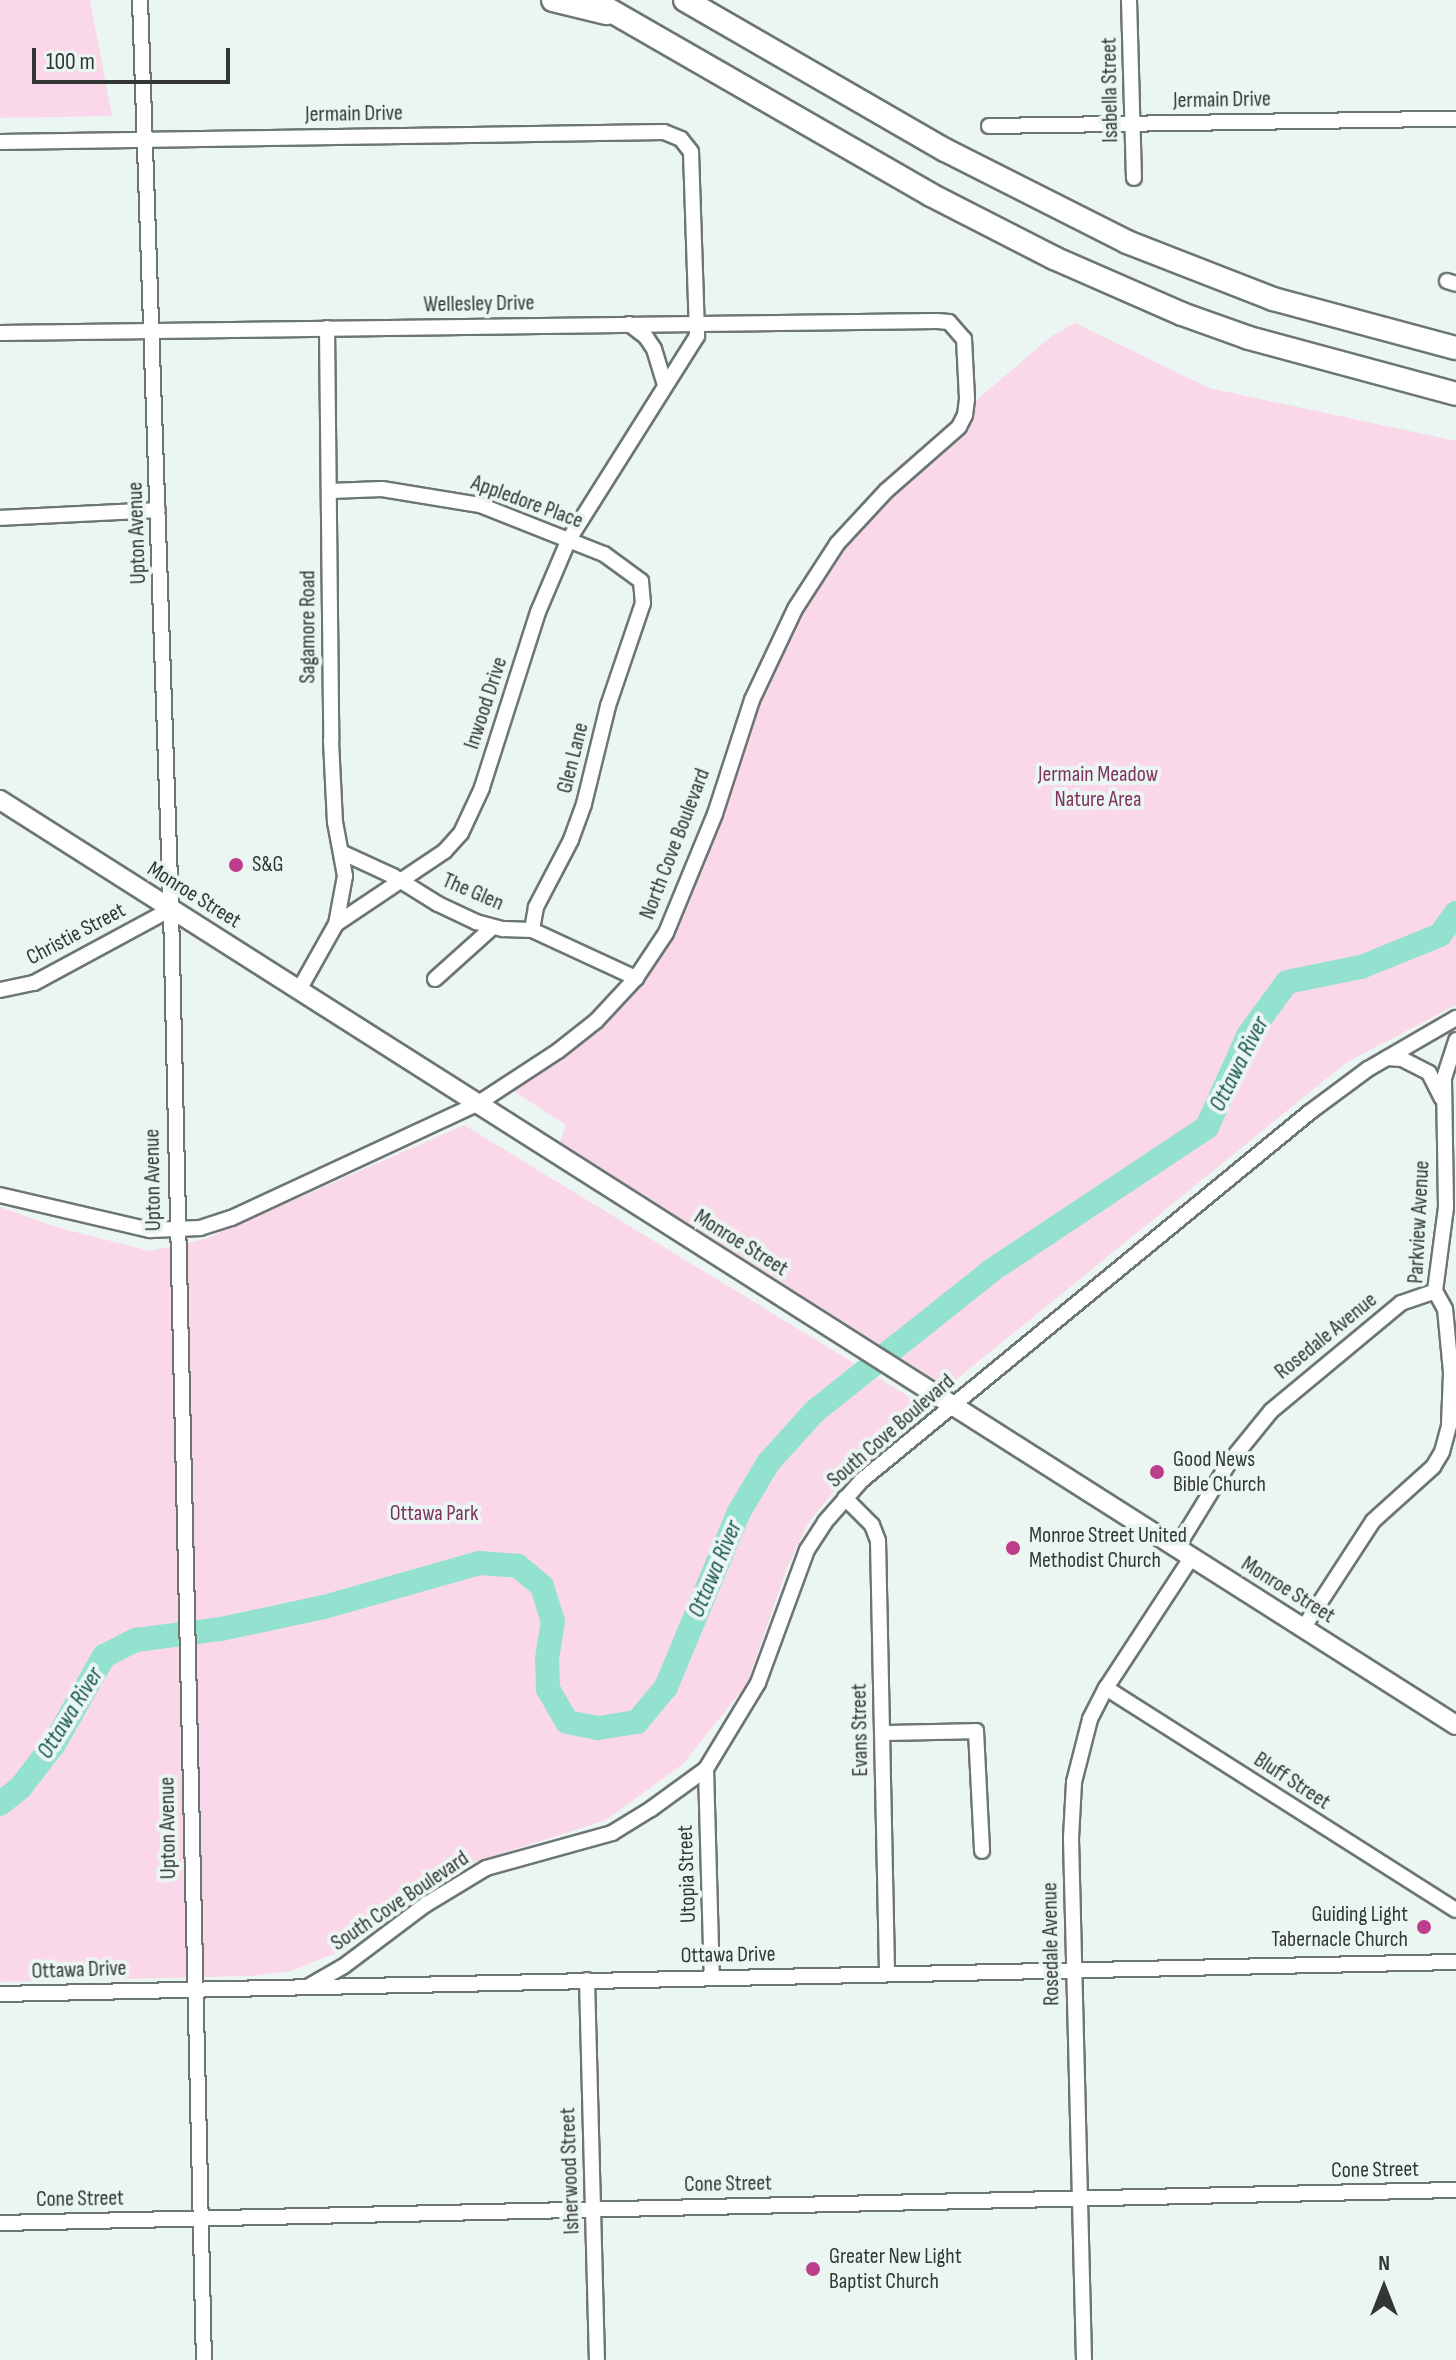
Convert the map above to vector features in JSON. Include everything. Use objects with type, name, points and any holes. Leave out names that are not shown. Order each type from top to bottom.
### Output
[{"type":"highway","points":[[553,0],[577,9],[613,14]]},
{"type":"highway","points":[[592,0],[931,195],[1067,264],[1182,314],[1249,338],[1456,394]]},
{"type":"highway","points":[[685,0],[945,150],[1127,242],[1273,299],[1456,348]]},
{"type":"main road","name":"Monroe Street","points":[[0,800],[1456,1725]]},
{"type":"street","name":"Upton Avenue","points":[[140,0],[154,330],[171,909],[193,1988],[204,2360]]},
{"type":"street","name":"Isabella Street","points":[[1129,0],[1134,178]]},
{"type":"street","name":"Jermain Drive","points":[[989,126],[1456,119]]},
{"type":"street","name":"Jermain Drive","points":[[0,142],[664,132],[687,145],[692,161]]},
{"type":"street","name":"Inwood Drive","points":[[299,990],[336,924],[445,851],[461,833],[473,810],[538,612],[569,539],[697,336],[692,161]]},
{"type":"street","name":"Wellesley Drive","points":[[0,333],[937,321],[958,328]]},
{"type":"street","points":[[629,324],[646,337],[654,349],[665,385]]},
{"type":"street","name":"Sagamore Road","points":[[327,328],[331,767],[345,876],[336,924]]},
{"type":"street","name":"North Cove Boulevard","points":[[0,1195],[117,1223],[176,1231],[231,1218],[477,1104],[558,1051],[596,1021],[636,978],[666,933],[715,814],[752,700],[795,609],[837,544],[886,491],[959,427],[965,415],[964,339],[958,328]]},
{"type":"street","name":"Appledore Place","points":[[330,491],[382,489],[429,494],[521,518],[604,554],[631,570],[641,581],[644,591]]},
{"type":"street","points":[[0,518],[158,510]]},
{"type":"street","name":"Glen Lane","points":[[532,930],[536,907],[571,840],[584,804],[608,706],[644,591]]},
{"type":"street","name":"The Glen","points":[[341,852],[401,880],[438,904],[493,927],[532,930],[636,978]]},
{"type":"street","name":"Christie Street","points":[[0,990],[34,983],[171,909]]},
{"type":"street","points":[[435,979],[493,927]]},
{"type":"street","name":"South Cove Boulevard","points":[[309,1986],[344,1966],[425,1905],[486,1868],[612,1833],[706,1769],[758,1683],[807,1550],[845,1498],[943,1400],[1310,1112],[1387,1058],[1456,1018]]},
{"type":"street","name":"Parkview Avenue","points":[[1304,1627],[1373,1521],[1433,1467],[1442,1452],[1449,1425],[1451,1372],[1445,1309],[1435,1291],[1446,1207],[1444,1078],[1456,1040]]},
{"type":"street","points":[[1387,1058],[1402,1059],[1429,1073],[1443,1102]]},
{"type":"street","name":"Rosedale Avenue","points":[[1084,2360],[1071,1838],[1074,1782],[1090,1719],[1183,1553],[1228,1464],[1271,1411],[1401,1303],[1435,1291]]},
{"type":"street","name":"Evans Street","points":[[845,1498],[872,1525],[878,1541],[887,1974]]},
{"type":"street","name":"Bluff Street","points":[[1106,1688],[1456,1910]]},
{"type":"street","points":[[882,1733],[976,1731],[982,1851]]},
{"type":"street","name":"Utopia Street","points":[[706,1769],[712,1978]]},
{"type":"street","name":"Ottawa Drive","points":[[0,1994],[1456,1962]]},
{"type":"street","name":"Isherwood Street","points":[[587,1980],[597,2360]]},
{"type":"street","name":"Cone Street","points":[[0,2223],[1456,2190]]},
{"type":"green space","points":[[0,0],[90,0],[112,116],[0,118]]},
{"type":"green space","name":"Jermain Meadow Nature Area","points":[[1075,323],[1209,388],[1456,441],[1456,1005],[1347,1062],[947,1387],[560,1142],[566,1125],[498,1081],[554,1045],[591,1015],[629,973],[658,929],[707,811],[729,739],[767,645],[830,540],[880,482],[1053,335]]},
{"type":"green space","name":"Ottawa Park","points":[[464,1125],[908,1396],[918,1417],[851,1470],[809,1522],[787,1568],[747,1684],[683,1764],[606,1820],[460,1867],[336,1953],[291,1971],[249,1976],[0,1982],[0,1207],[56,1227],[150,1251],[205,1239]]},
{"type":"waterway","name":"Ottawa River","points":[[0,1804],[20,1788],[54,1744],[104,1656],[136,1640],[221,1629],[324,1607],[479,1563],[518,1566],[542,1586],[553,1621],[547,1660],[548,1689],[567,1722],[598,1728],[637,1722],[666,1687],[739,1512],[768,1463],[815,1411],[992,1270],[1207,1127],[1249,1034],[1287,982],[1361,967],[1440,935],[1456,913]]},
{"type":"place","name":"S&G","points":[[236,865]]},
{"type":"place","name":"Good News Bible Church","points":[[1157,1472]]},
{"type":"place","name":"Monroe Street United Methodist Church","points":[[1013,1548]]},
{"type":"place","name":"Guiding Light Tabernacle Church","points":[[1424,1927]]},
{"type":"place","name":"Greater New Light Baptist Church","points":[[813,2269]]}]
